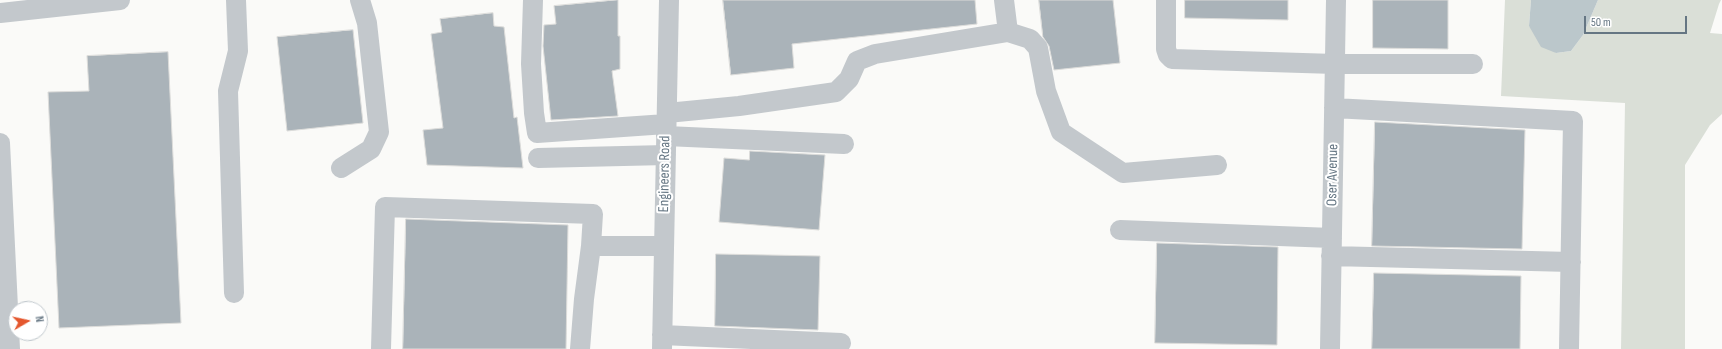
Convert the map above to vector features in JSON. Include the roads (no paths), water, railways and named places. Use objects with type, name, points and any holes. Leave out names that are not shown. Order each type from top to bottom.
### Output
[{"type":"street","points":[[0,13],[120,0]]},
{"type":"street","points":[[234,293],[228,91],[238,51],[236,0]]},
{"type":"street","points":[[341,168],[371,148],[379,132],[367,23],[360,0]]},
{"type":"street","points":[[533,0],[531,64],[534,113],[537,133],[603,127],[844,144]]},
{"type":"street","name":"Engineers Road","points":[[662,342],[669,0]]},
{"type":"street","points":[[1004,0],[1008,32]]},
{"type":"street","points":[[1166,0],[1166,49],[1168,55],[1172,59],[1335,64],[1473,64]]},
{"type":"street","name":"Oser Avenue","points":[[1330,349],[1336,0]]},
{"type":"street","points":[[538,158],[666,132],[739,106],[836,92],[849,79],[857,61],[875,54],[1008,32],[1030,39],[1038,48],[1046,92],[1061,132],[1123,174],[1217,165]]},
{"type":"street","points":[[1334,108],[1573,121],[1569,349]]},
{"type":"street","points":[[0,143],[10,349]]},
{"type":"street","points":[[381,349],[385,207],[593,214],[580,349]]},
{"type":"street","points":[[1120,230],[1332,247],[1571,262]]},
{"type":"street","points":[[591,246],[664,246]]},
{"type":"street","points":[[662,342],[841,343]]}]
